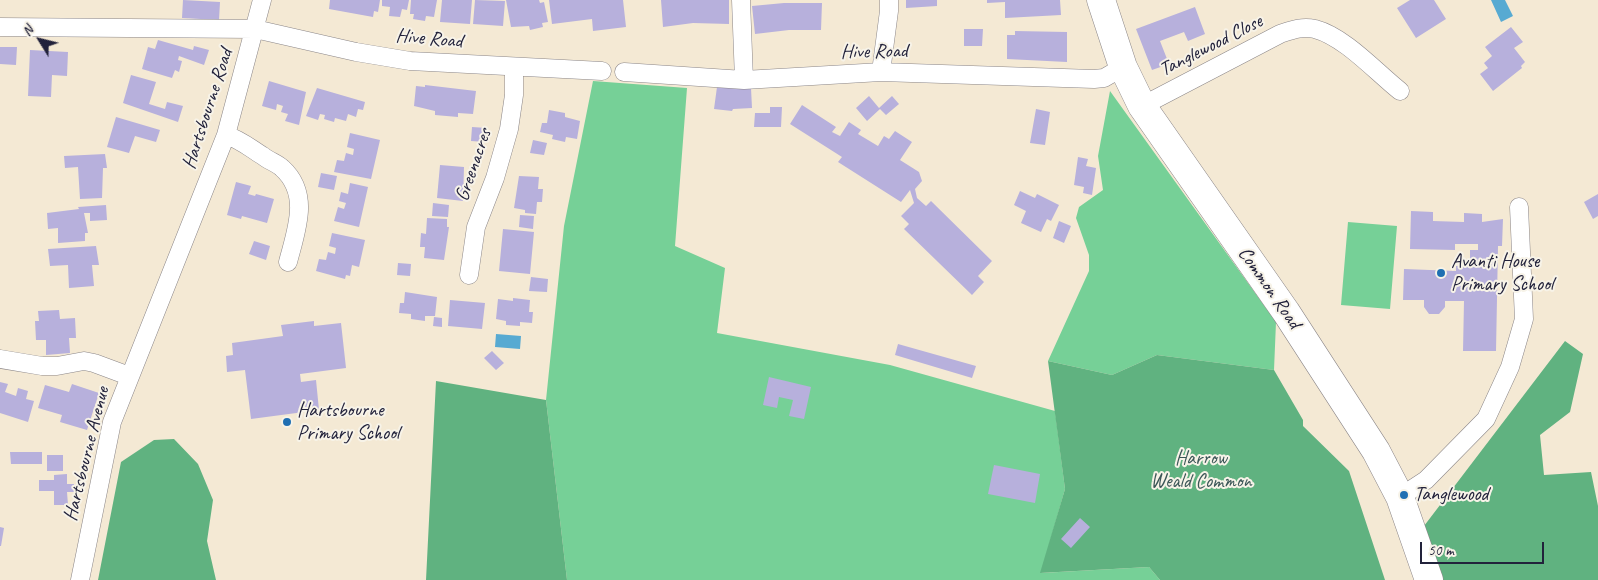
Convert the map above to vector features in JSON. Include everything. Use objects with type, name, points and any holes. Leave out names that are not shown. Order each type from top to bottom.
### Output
[{"type":"main road","name":"Common Road","points":[[1101,0],[1123,68],[1142,106],[1286,312],[1376,451],[1400,497],[1429,580]]},
{"type":"street","name":"Hartsbourne Road","points":[[176,257],[226,135],[262,0]]},
{"type":"street","points":[[741,0],[744,80]]},
{"type":"street","points":[[881,72],[890,11],[889,0]]},
{"type":"street","name":"Hive Road","points":[[0,28],[255,29],[356,52],[410,61],[602,71]]},
{"type":"street","name":"Tanglewood Close","points":[[1142,106],[1280,34],[1297,28],[1314,29],[1341,41],[1400,92]]},
{"type":"street","name":"Greenacres","points":[[470,275],[476,227],[495,178],[509,129],[514,95],[514,67]]},
{"type":"street","name":"Hive Road","points":[[624,72],[744,80],[881,72],[1094,79],[1104,78],[1123,68]]},
{"type":"street","points":[[226,135],[240,140],[282,168],[295,187],[299,200],[299,218],[288,262]]},
{"type":"street","points":[[1400,497],[1426,480],[1486,419],[1510,367],[1524,320],[1519,207]]},
{"type":"street","name":"Hartsbourne Avenue","points":[[80,580],[112,422],[176,257]]},
{"type":"street","points":[[0,359],[42,366],[57,366],[84,361],[94,362],[129,376]]},
{"type":"green space","points":[[593,81],[687,88],[675,246],[725,268],[717,333],[890,365],[1055,411],[1065,489],[1041,573],[1149,567],[1160,580],[567,580],[546,400],[564,226]]},
{"type":"green space","points":[[1110,91],[1276,322],[1274,370],[1157,355],[1112,375],[1048,361],[1089,271],[1089,255],[1076,218],[1079,207],[1103,190],[1098,156]]},
{"type":"green space","points":[[1348,222],[1397,226],[1390,309],[1341,305]]},
{"type":"green space","points":[[1565,341],[1583,354],[1570,412],[1540,435],[1544,475],[1591,472],[1598,506],[1598,580],[1443,580],[1424,526]]},
{"type":"green space","name":"Harrow Weald Common","points":[[1157,355],[1274,370],[1303,420],[1303,426],[1349,471],[1385,580],[1160,580],[1149,567],[1040,573],[1065,489],[1048,361],[1112,375]]},
{"type":"green space","points":[[436,381],[546,400],[567,580],[426,580]]},
{"type":"green space","points":[[174,439],[198,464],[213,500],[207,541],[216,580],[98,580],[121,462],[154,440]]},
{"type":"water","points":[[1491,0],[1505,0],[1513,16],[1501,22]]},
{"type":"water","points":[[496,334],[521,336],[520,349],[495,347]]},
{"type":"building","points":[[183,0],[220,2],[219,20],[182,18]]},
{"type":"building","points":[[330,0],[380,0],[378,12],[374,11],[373,17],[329,9]]},
{"type":"building","points":[[382,0],[409,0],[407,10],[402,9],[400,17],[389,16],[390,7],[382,6]]},
{"type":"building","points":[[411,0],[437,0],[434,17],[426,16],[425,21],[413,19],[414,14],[410,14]]},
{"type":"building","points":[[442,0],[472,0],[470,24],[440,22]]},
{"type":"building","points":[[475,0],[505,1],[503,26],[473,24]]},
{"type":"building","points":[[506,0],[539,0],[540,3],[544,2],[548,22],[542,23],[543,27],[530,30],[529,26],[511,27]]},
{"type":"building","points":[[549,0],[623,0],[626,27],[593,31],[592,19],[552,24]]},
{"type":"building","points":[[661,0],[729,0],[729,24],[693,23],[663,27]]},
{"type":"building","points":[[906,0],[937,0],[937,6],[906,8]]},
{"type":"building","points":[[987,0],[1060,0],[1061,15],[1005,18],[1005,2],[987,3]]},
{"type":"building","points":[[1410,0],[1434,0],[1446,19],[1416,38],[1397,8]]},
{"type":"building","points":[[784,3],[822,3],[821,30],[789,30],[755,34],[752,6]]},
{"type":"building","points":[[1195,7],[1205,34],[1188,41],[1184,32],[1160,41],[1169,64],[1152,70],[1136,29]]},
{"type":"building","points":[[1511,27],[1523,42],[1514,48],[1525,62],[1521,66],[1522,68],[1493,91],[1480,74],[1488,68],[1484,63],[1492,56],[1485,47]]},
{"type":"building","points":[[964,29],[983,29],[982,46],[964,46]]},
{"type":"building","points":[[1015,31],[1067,32],[1067,62],[1007,59],[1007,35],[1015,35]]},
{"type":"building","points":[[158,40],[193,50],[194,46],[209,50],[204,65],[179,56],[178,60],[182,61],[179,72],[175,70],[172,78],[142,69],[148,47],[155,49]]},
{"type":"building","points":[[0,47],[17,47],[16,65],[0,64]]},
{"type":"building","points":[[30,50],[68,52],[67,76],[52,75],[51,97],[28,96]]},
{"type":"building","points":[[131,75],[156,82],[149,104],[165,109],[167,102],[183,106],[178,122],[123,103]]},
{"type":"building","points":[[269,81],[306,92],[299,125],[285,121],[288,114],[281,112],[283,106],[277,104],[276,110],[262,106]]},
{"type":"building","points":[[425,85],[476,91],[473,114],[458,113],[458,117],[435,115],[435,111],[414,106],[416,86],[425,87]]},
{"type":"building","points":[[717,87],[751,88],[752,108],[733,109],[732,111],[714,109]]},
{"type":"building","points":[[317,88],[365,102],[363,110],[358,109],[356,117],[348,114],[346,121],[335,118],[334,122],[324,119],[325,115],[320,114],[318,120],[306,116]]},
{"type":"building","points":[[869,96],[879,108],[892,96],[899,104],[886,115],[880,109],[867,121],[856,108]]},
{"type":"building","points":[[802,105],[836,127],[832,132],[840,136],[849,122],[861,130],[858,134],[878,146],[884,136],[889,139],[895,131],[912,142],[900,160],[919,172],[922,181],[915,189],[917,198],[926,206],[931,201],[992,261],[978,276],[984,282],[972,295],[904,229],[909,224],[901,216],[914,203],[910,190],[901,202],[838,162],[842,157],[790,124]]},
{"type":"building","points":[[770,107],[782,107],[781,127],[754,127],[755,113],[770,113]]},
{"type":"building","points":[[1036,109],[1050,112],[1045,145],[1030,143]]},
{"type":"building","points":[[549,110],[565,113],[565,117],[580,121],[577,139],[566,137],[565,142],[552,139],[553,135],[540,132],[542,123],[547,123]]},
{"type":"building","points":[[116,117],[160,130],[156,142],[135,136],[129,153],[107,147]]},
{"type":"building","points":[[472,127],[487,128],[485,142],[471,141]]},
{"type":"building","points":[[350,133],[380,140],[371,179],[334,172],[337,160],[344,161],[346,153],[353,155],[354,149],[347,147]]},
{"type":"building","points":[[533,140],[547,143],[544,155],[530,153]]},
{"type":"building","points":[[105,154],[107,168],[103,168],[102,198],[80,199],[78,167],[65,168],[64,156]]},
{"type":"building","points":[[1078,157],[1088,159],[1086,166],[1096,168],[1092,195],[1083,193],[1084,187],[1074,185]]},
{"type":"building","points":[[440,165],[464,167],[463,201],[437,198]]},
{"type":"building","points":[[321,173],[337,176],[334,190],[318,187]]},
{"type":"building","points":[[519,176],[539,177],[538,189],[543,189],[542,202],[537,202],[536,214],[525,213],[525,210],[514,208]]},
{"type":"building","points":[[236,182],[251,186],[248,194],[255,196],[256,194],[274,199],[267,223],[242,216],[241,219],[227,215]]},
{"type":"building","points":[[350,183],[368,187],[359,227],[334,221],[338,207],[344,209],[346,203],[339,201],[341,192],[348,194]]},
{"type":"building","points":[[1020,191],[1035,198],[1037,194],[1059,205],[1051,221],[1047,219],[1041,232],[1021,223],[1026,211],[1014,205]]},
{"type":"building","points":[[1598,194],[1598,216],[1593,219],[1584,202]]},
{"type":"building","points":[[433,203],[449,205],[448,217],[432,216]]},
{"type":"building","points":[[106,205],[107,220],[90,221],[90,213],[84,213],[88,233],[85,233],[85,241],[58,243],[58,228],[48,229],[47,213],[79,209],[78,207]]},
{"type":"building","points":[[1411,211],[1433,212],[1433,221],[1464,222],[1464,213],[1482,214],[1482,222],[1503,219],[1502,246],[1498,246],[1496,351],[1463,351],[1464,301],[1445,301],[1445,307],[1439,314],[1429,314],[1424,307],[1424,300],[1403,300],[1404,269],[1456,271],[1456,266],[1470,266],[1470,250],[1478,250],[1478,244],[1455,244],[1455,250],[1410,249]]},
{"type":"building","points":[[520,215],[534,216],[533,229],[519,227]]},
{"type":"building","points":[[427,218],[447,219],[447,227],[449,227],[444,260],[424,258],[425,247],[420,247],[421,233],[426,234]]},
{"type":"building","points":[[1059,221],[1071,226],[1064,243],[1053,238]]},
{"type":"building","points":[[503,229],[534,232],[530,274],[499,271]]},
{"type":"building","points":[[332,233],[365,240],[359,267],[352,265],[350,276],[346,275],[345,279],[316,271],[319,259],[326,260],[328,252],[335,254],[336,248],[329,246]]},
{"type":"building","points":[[254,241],[270,246],[266,260],[249,254]]},
{"type":"building","points":[[96,246],[99,265],[92,265],[94,286],[69,288],[68,265],[50,266],[48,249]]},
{"type":"building","points":[[398,263],[411,264],[410,276],[397,275]]},
{"type":"building","points":[[531,277],[548,279],[547,292],[529,291]]},
{"type":"building","points":[[405,292],[437,297],[435,316],[425,316],[425,321],[411,319],[411,314],[399,313],[400,303],[404,303]]},
{"type":"building","points":[[513,298],[530,300],[529,312],[533,312],[532,323],[520,322],[520,326],[506,325],[506,321],[496,319],[498,299],[513,301]]},
{"type":"building","points":[[450,300],[485,303],[482,329],[448,326]]},
{"type":"building","points":[[59,310],[60,319],[75,318],[76,338],[69,338],[70,353],[46,355],[46,340],[36,340],[35,321],[39,321],[38,311]]},
{"type":"building","points":[[434,317],[442,318],[442,327],[433,326]]},
{"type":"building","points":[[314,321],[314,326],[341,323],[346,368],[300,374],[301,382],[316,380],[319,410],[251,419],[245,370],[227,372],[226,356],[233,355],[232,343],[283,336],[281,325]]},
{"type":"building","points":[[898,344],[976,366],[972,378],[895,355]]},
{"type":"building","points":[[492,351],[504,363],[496,370],[484,358]]},
{"type":"building","points":[[769,377],[811,387],[804,419],[789,416],[793,400],[779,397],[777,408],[763,405]]},
{"type":"building","points":[[0,382],[8,384],[5,392],[16,396],[18,388],[28,391],[26,399],[34,401],[28,422],[0,413]]},
{"type":"building","points":[[72,384],[99,393],[87,430],[60,422],[62,415],[38,408],[45,385],[69,392]]},
{"type":"building","points":[[10,452],[42,452],[42,464],[11,464]]},
{"type":"building","points":[[47,455],[63,455],[63,471],[47,471]]},
{"type":"building","points":[[994,465],[1040,474],[1035,503],[988,494]]},
{"type":"building","points":[[67,474],[67,484],[74,484],[74,492],[67,492],[68,505],[54,505],[54,491],[39,491],[39,480],[54,480],[54,475]]},
{"type":"building","points":[[1080,518],[1090,527],[1071,548],[1061,539]]},
{"type":"building","points":[[0,527],[4,528],[1,546],[0,546]]},
{"type":"place","name":"Avanti House Primary School","points":[[1441,273]]},
{"type":"place","name":"Hartsbourne Primary School","points":[[287,422]]},
{"type":"place","name":"Tanglewood","points":[[1404,495]]}]
